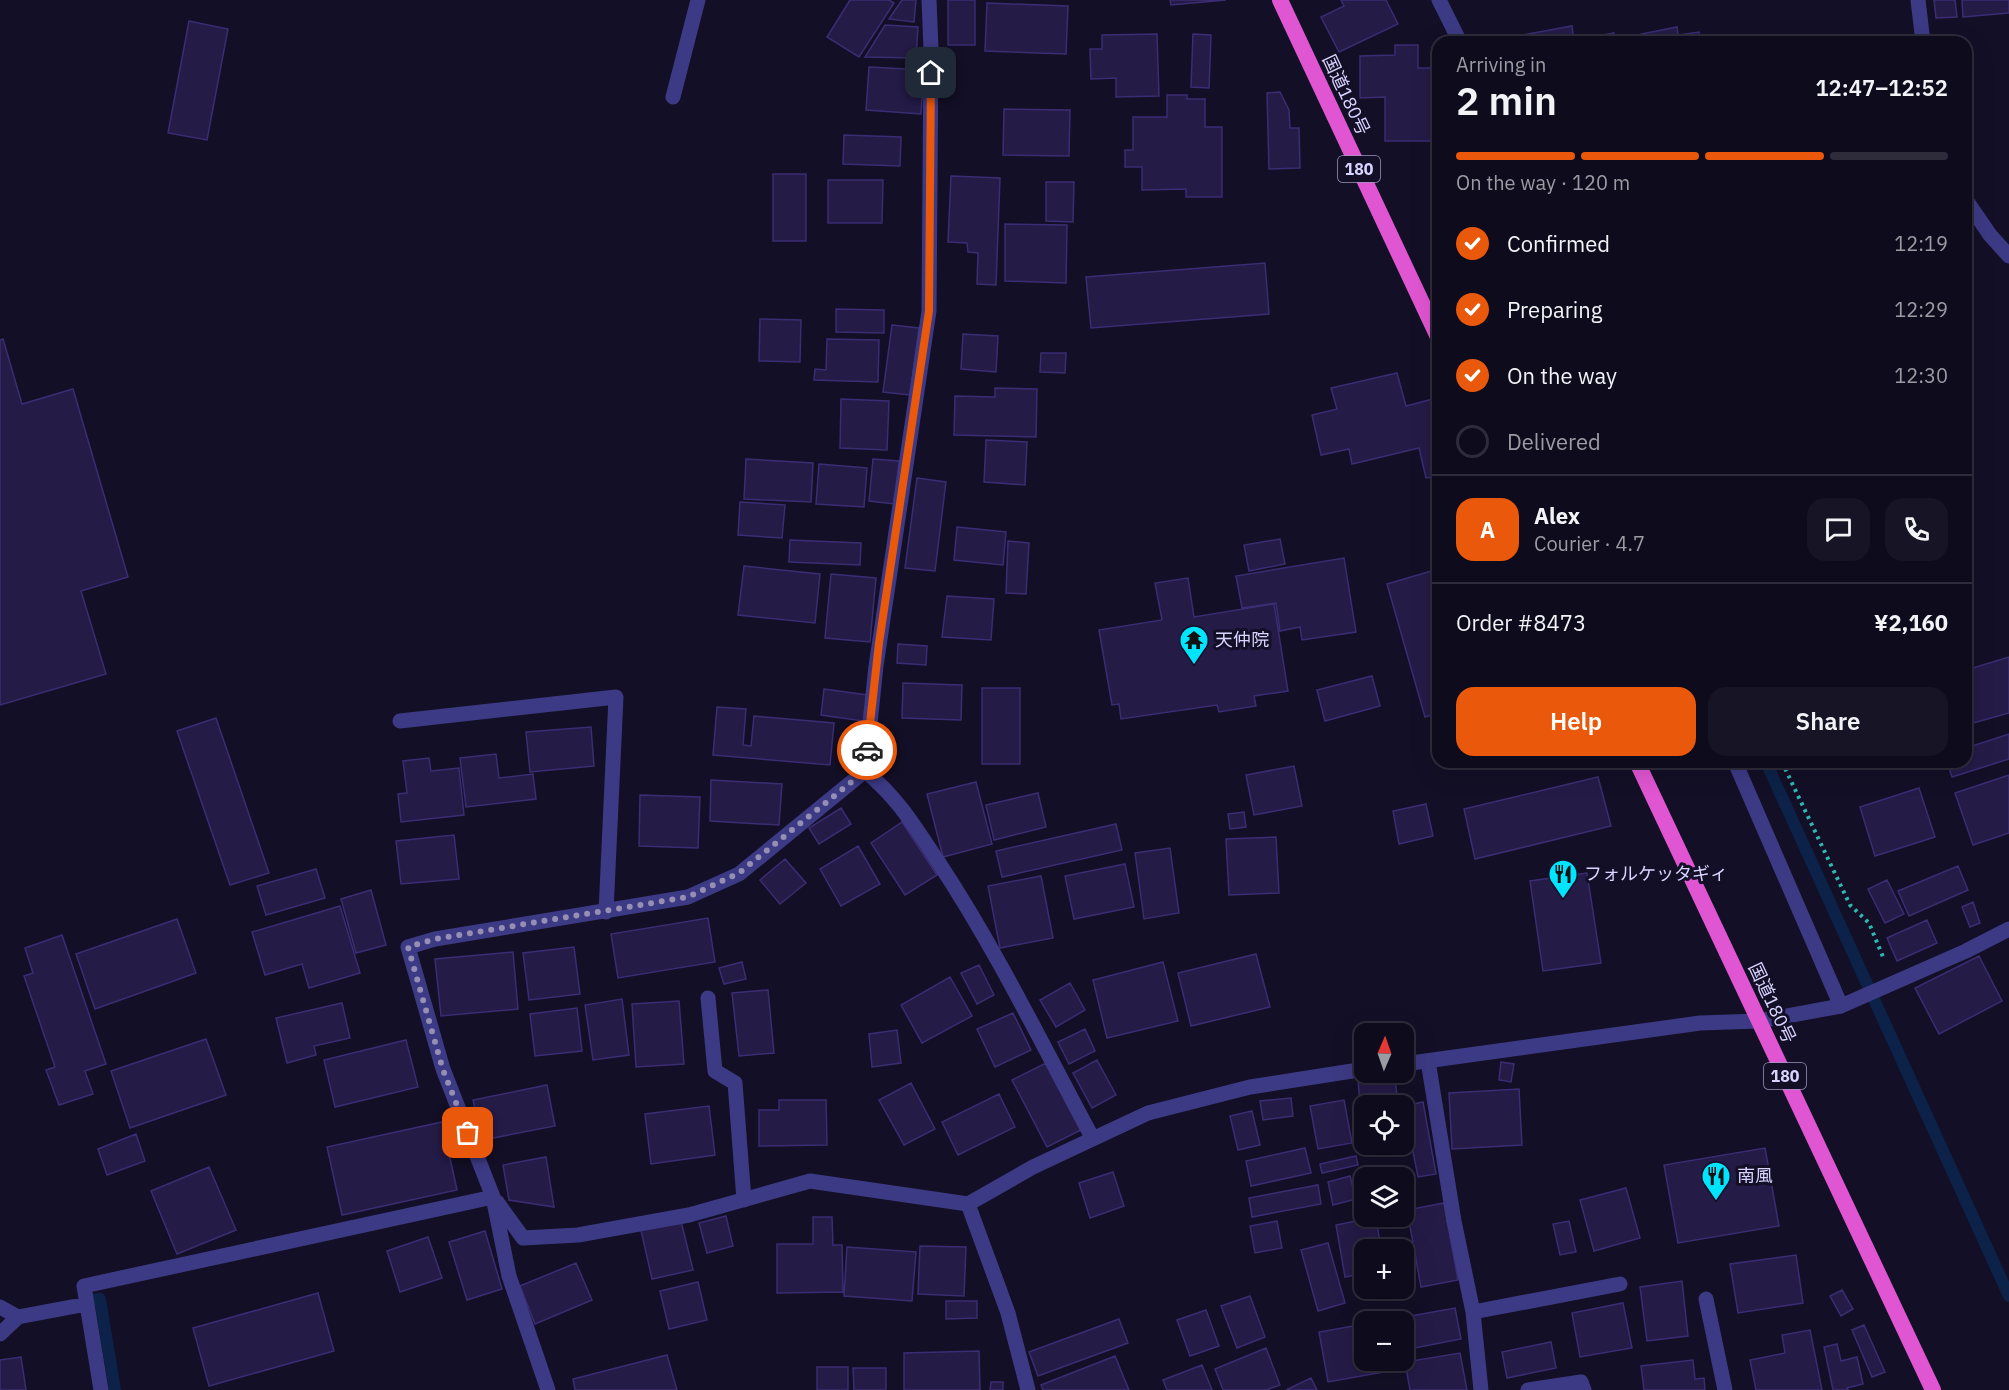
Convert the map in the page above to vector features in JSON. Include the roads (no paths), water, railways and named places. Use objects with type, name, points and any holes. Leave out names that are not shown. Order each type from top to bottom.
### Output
[{"type":"highway","name":"国道180号","points":[[1280,0],[1432,324]]},
{"type":"highway","name":"国道180号","points":[[1640,768],[1933,1390]]},
{"type":"street","points":[[673,97],[698,0]]},
{"type":"street","points":[[548,1390],[509,1276],[493,1197],[443,1070],[408,947],[435,939],[688,897],[739,873],[865,771],[876,666],[929,311],[932,49],[929,0]]},
{"type":"street","points":[[1439,0],[1457,36]]},
{"type":"street","points":[[1918,0],[1922,36]]},
{"type":"street","points":[[1972,209],[1990,235],[2009,256]]},
{"type":"street","points":[[400,721],[616,697],[606,912]]},
{"type":"street","points":[[1739,768],[1841,1006]]},
{"type":"street","points":[[865,771],[887,789],[904,811],[967,905],[1093,1139]]},
{"type":"street","points":[[1414,1063],[1700,1023],[1759,1021],[1841,1006],[2009,929]]},
{"type":"street","points":[[708,998],[715,1071],[735,1083],[744,1200]]},
{"type":"street","points":[[1428,1061],[1454,1221],[1473,1312],[1482,1389]]},
{"type":"street","points":[[493,1197],[524,1238],[578,1235],[689,1215],[810,1181],[968,1204],[1033,1167],[1148,1113],[1250,1087],[1354,1071]]},
{"type":"street","points":[[101,1390],[84,1287],[493,1197]]},
{"type":"street","points":[[968,1204],[1008,1313],[1028,1390]]},
{"type":"street","points":[[1473,1312],[1620,1284]]},
{"type":"street","points":[[1706,1299],[1725,1390]]},
{"type":"street","points":[[0,1334],[18,1317],[87,1304]]},
{"type":"street","points":[[0,1307],[18,1317]]},
{"type":"street","points":[[1528,1390],[1581,1382],[1584,1390]]},
{"type":"waterway","points":[[1769,768],[2009,1296]]},
{"type":"waterway","points":[[92,1300],[100,1299],[115,1390]]},
{"type":"place","name":"天仲院","points":[[1194,666]]},
{"type":"place","name":"フォルケッタギィ","points":[[1563,900]]},
{"type":"place","name":"南風","points":[[1716,1202]]}]
